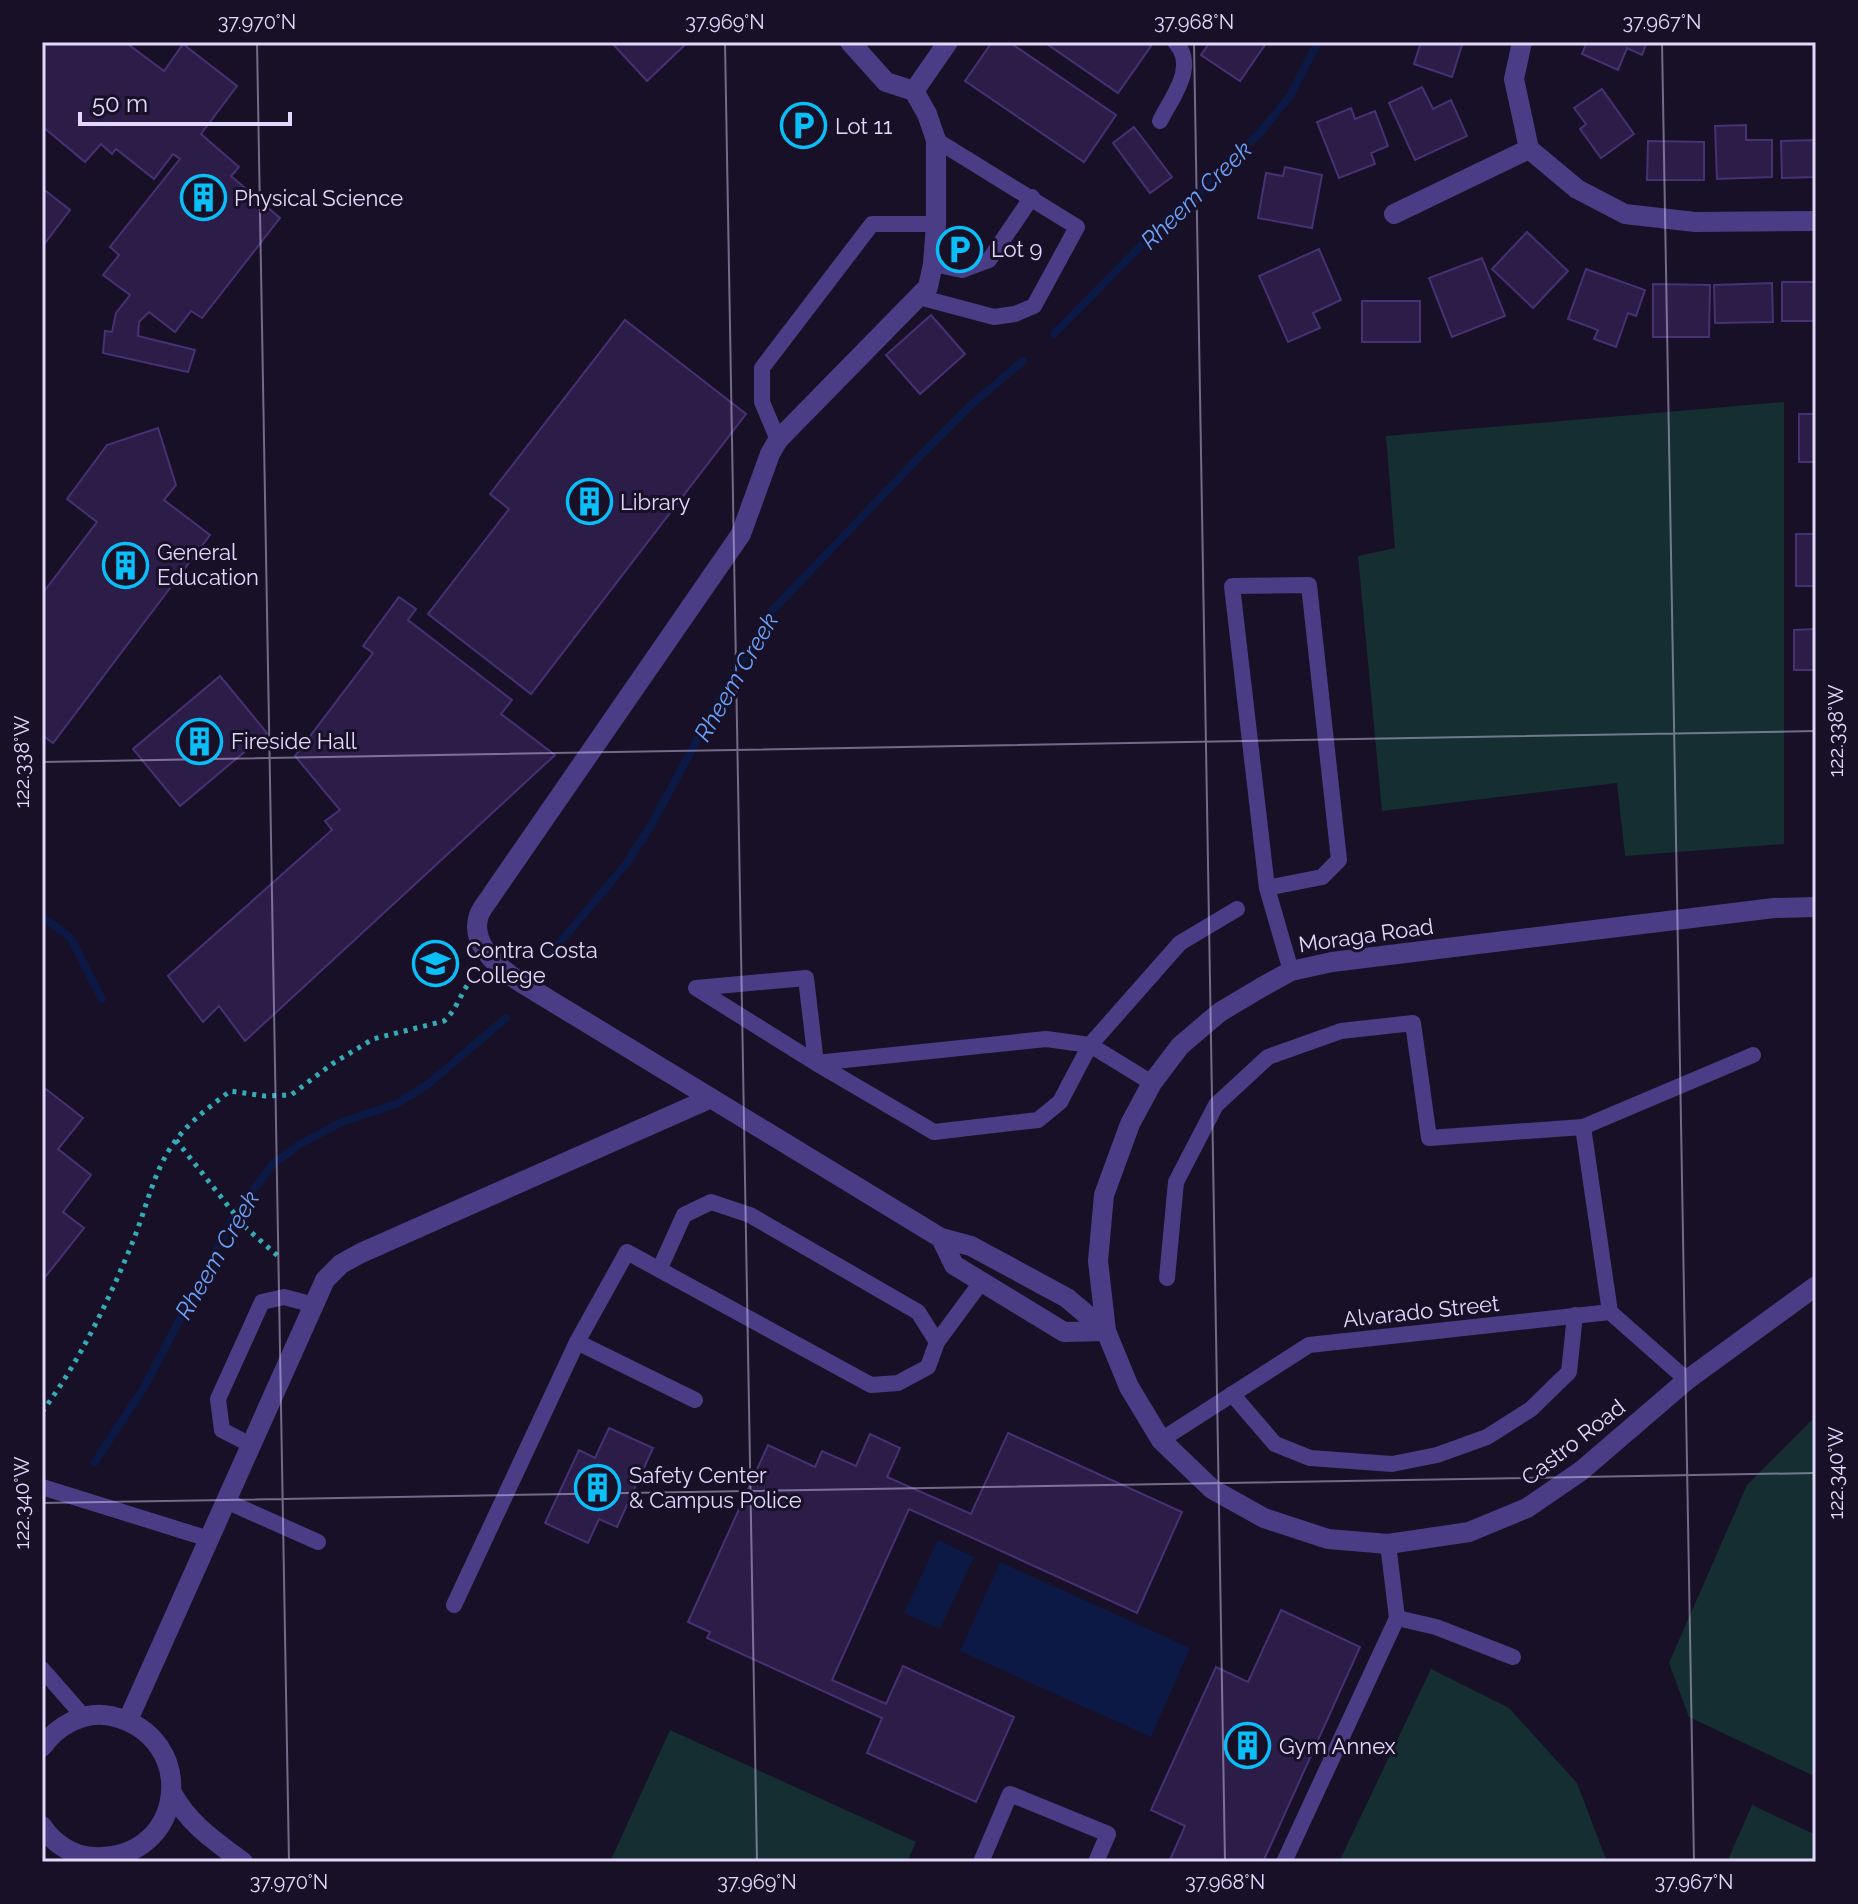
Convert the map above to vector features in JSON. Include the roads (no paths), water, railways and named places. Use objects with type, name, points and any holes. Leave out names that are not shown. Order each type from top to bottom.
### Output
[{"type":"street","points":[[850,42],[886,82],[914,91],[927,114],[936,140],[936,224],[928,287],[778,440],[741,534],[479,915],[478,931],[484,948],[498,967],[941,1238],[971,1246],[1067,1298],[1106,1331]]},
{"type":"street","points":[[914,91],[948,42]]},
{"type":"street","points":[[1522,42],[1514,79],[1529,149],[1577,189],[1625,214],[1695,222],[1816,221]]},
{"type":"street","points":[[1394,214],[1529,149]]},
{"type":"street","name":"Moraga Road","points":[[1161,1440],[1129,1387],[1106,1331],[1098,1261],[1104,1195],[1130,1124],[1152,1083],[1180,1046],[1220,1012],[1291,971],[1332,962],[1774,908],[1816,907]]},
{"type":"street","points":[[128,1720],[325,1280],[341,1264],[361,1253],[711,1098]]},
{"type":"street","points":[[941,1238],[954,1265],[1064,1332],[1106,1331]]},
{"type":"street","name":"Castro Road","points":[[1161,1440],[1212,1489],[1264,1518],[1328,1539],[1388,1544],[1469,1532],[1527,1508],[1581,1471],[1687,1380],[1816,1286]]},
{"type":"street","points":[[42,1747],[65,1724],[84,1717],[106,1715],[128,1720],[146,1731],[161,1748],[170,1769],[172,1793],[163,1822],[137,1857],[87,1857],[66,1850],[42,1826]]},
{"type":"street","points":[[172,1793],[182,1812],[197,1828],[243,1862]]},
{"type":"lane","points":[[1160,121],[1184,73],[1185,56],[1175,42]]},
{"type":"lane","points":[[919,297],[994,317],[1015,314],[1034,306],[1077,227],[936,140]]},
{"type":"lane","points":[[933,264],[962,270],[989,260],[1032,197]]},
{"type":"lane","points":[[778,440],[762,402],[762,368],[872,224],[936,224]]},
{"type":"lane","points":[[1267,888],[1322,877],[1339,860],[1309,585],[1232,586],[1267,888],[1291,971]]},
{"type":"lane","points":[[1816,898],[1816,907]]},
{"type":"lane","points":[[816,1063],[806,978],[696,988],[816,1063],[934,1132],[1038,1120],[1060,1102],[1090,1045],[1180,943],[1237,909]]},
{"type":"lane","points":[[1167,1278],[1176,1182],[1216,1105],[1268,1057],[1341,1031],[1413,1023],[1429,1138],[1583,1127],[1753,1055]]},
{"type":"lane","points":[[816,1063],[1046,1039],[1090,1045],[1152,1083]]},
{"type":"lane","points":[[1583,1127],[1610,1312],[1687,1380]]},
{"type":"lane","points":[[660,1268],[684,1215],[711,1202],[750,1215],[918,1312],[937,1342]]},
{"type":"lane","points":[[454,1605],[577,1342],[627,1252],[871,1385],[898,1383],[928,1367],[937,1342],[982,1281]]},
{"type":"lane","points":[[251,1445],[222,1430],[218,1399],[262,1302],[284,1297],[314,1305]]},
{"type":"lane","name":"Alvarado Street","points":[[1161,1440],[1309,1345],[1610,1312]]},
{"type":"lane","points":[[1232,1394],[1275,1444],[1310,1458],[1392,1464],[1437,1455],[1487,1437],[1531,1409],[1569,1372],[1575,1315]]},
{"type":"lane","points":[[577,1342],[695,1400]]},
{"type":"lane","points":[[42,1487],[209,1539]]},
{"type":"lane","points":[[226,1501],[318,1542]]},
{"type":"lane","points":[[1284,1862],[1397,1618],[1388,1544]]},
{"type":"lane","points":[[1397,1618],[1436,1627],[1513,1657]]},
{"type":"lane","points":[[42,1669],[84,1717]]},
{"type":"lane","points":[[985,1854],[1010,1794],[1108,1834],[1096,1862]]},
{"type":"water","points":[[938,1540],[974,1557],[940,1629],[904,1613]]},
{"type":"water","points":[[1000,1562],[1190,1648],[1151,1737],[960,1651]]},
{"type":"waterway","name":"Rheem Creek","points":[[1054,334],[1181,205],[1200,193],[1210,178],[1259,134],[1290,96],[1318,42]]},
{"type":"waterway","name":"Rheem Creek","points":[[551,953],[626,864],[650,827],[771,612],[972,404],[1023,361]]},
{"type":"waterway","points":[[42,917],[70,937],[102,999]]},
{"type":"waterway","name":"Rheem Creek","points":[[95,1462],[146,1384],[235,1214],[272,1165],[300,1144],[342,1122],[396,1104],[427,1085],[506,1018]]},
{"type":"place","name":"Lot 11","points":[[804,126]]},
{"type":"place","name":"Physical Science","points":[[203,198]]},
{"type":"place","name":"Lot 9","points":[[960,249]]},
{"type":"place","name":"Library","points":[[589,502]]},
{"type":"place","name":"General Education","points":[[126,565]]},
{"type":"place","name":"Fireside Hall","points":[[200,741]]},
{"type":"place","name":"Contra Costa College","points":[[435,963]]},
{"type":"place","name":"Safety Center & Campus Police","points":[[598,1488]]},
{"type":"place","name":"Gym Annex","points":[[1248,1746]]}]
